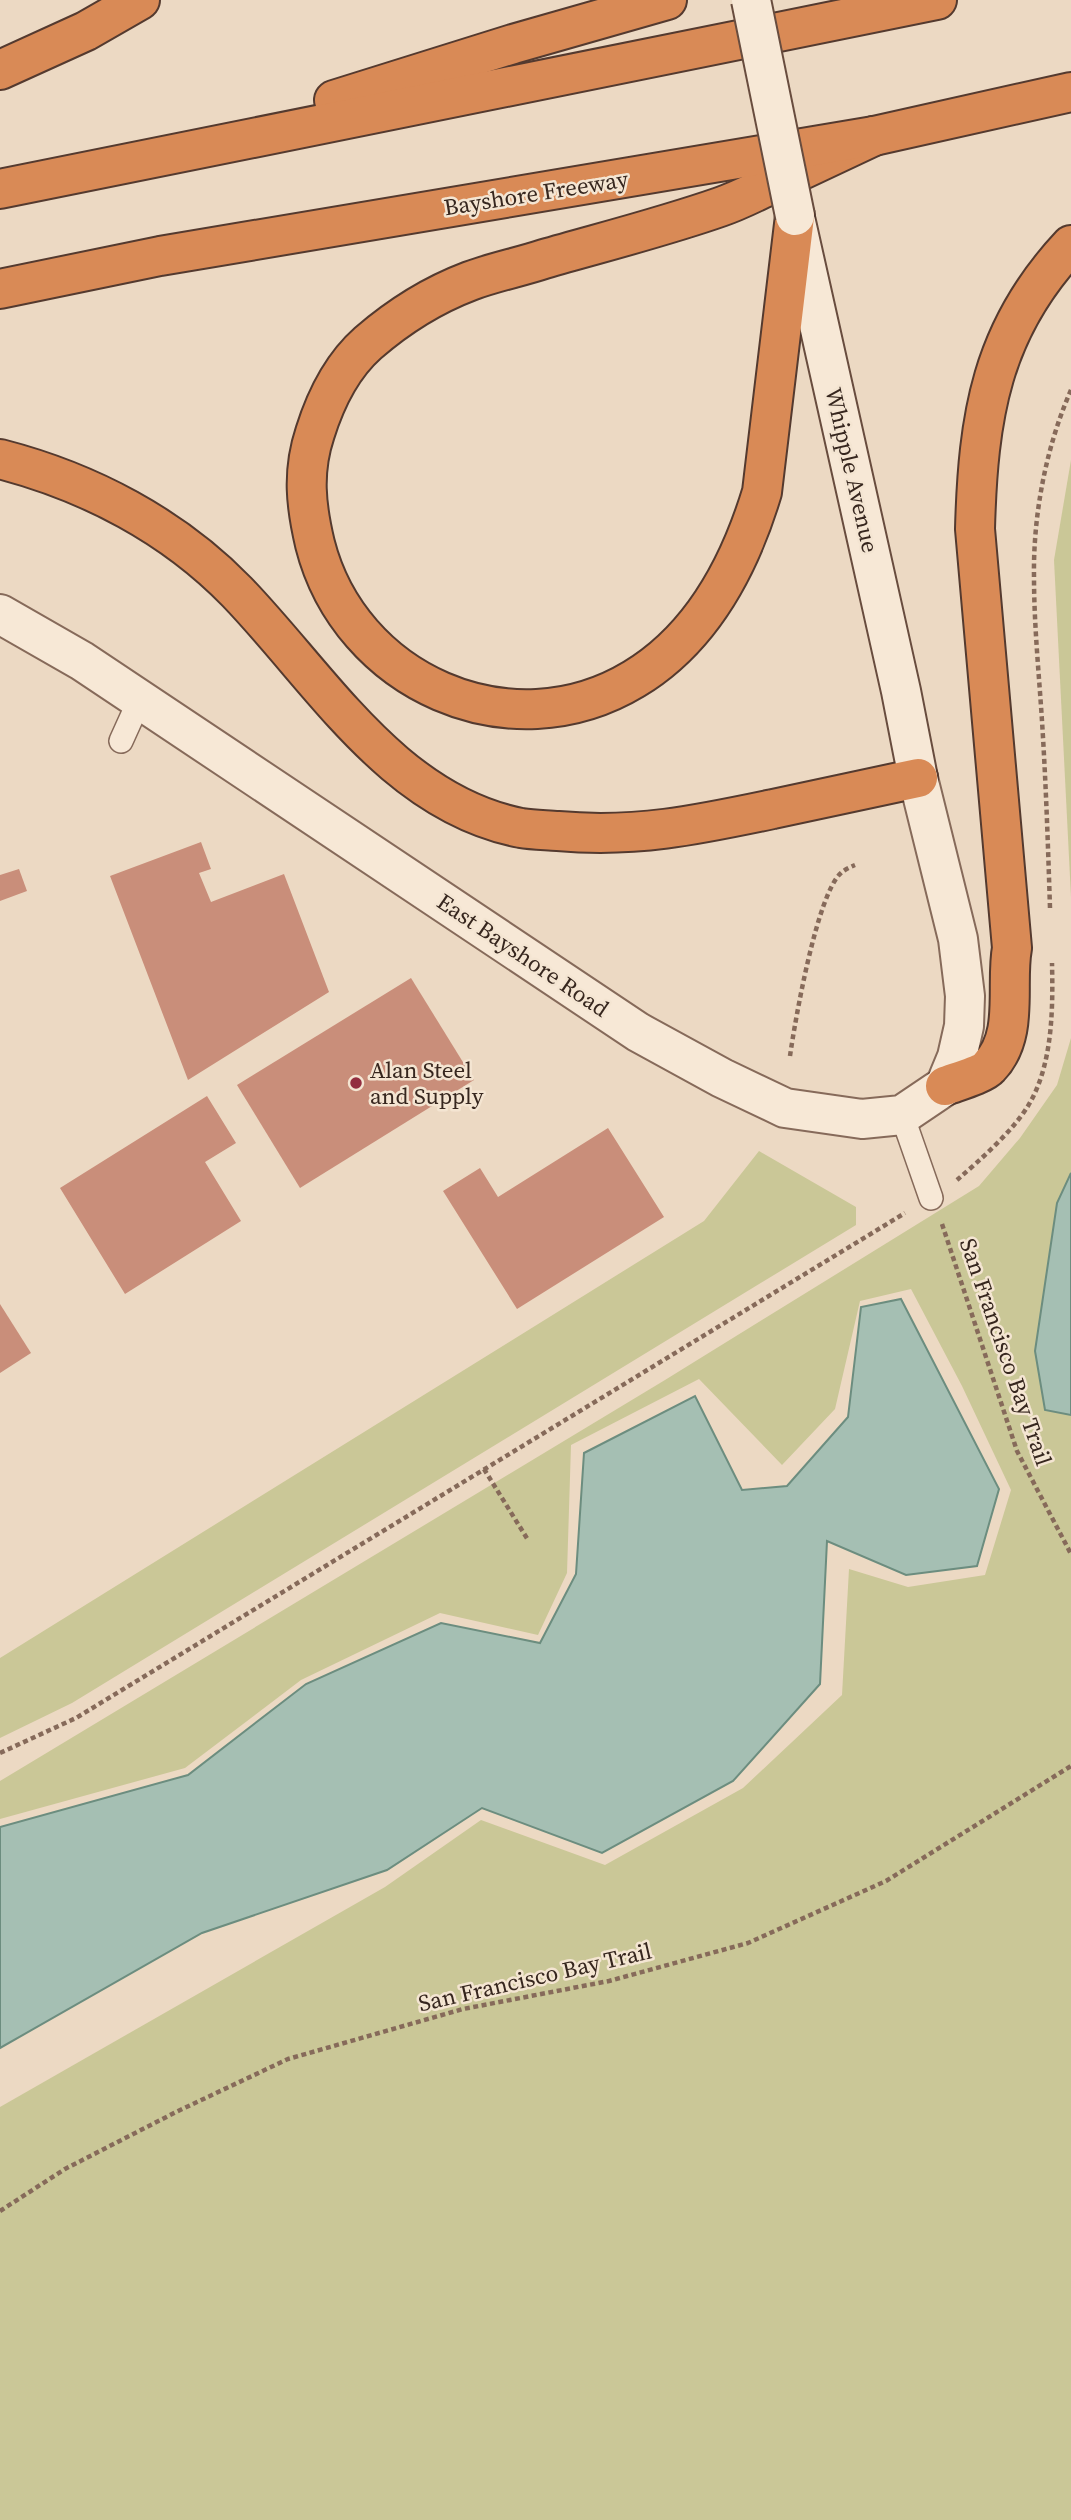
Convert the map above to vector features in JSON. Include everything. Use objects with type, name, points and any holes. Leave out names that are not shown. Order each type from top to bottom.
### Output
[{"type":"highway","points":[[0,70],[86,31],[140,0]]},
{"type":"highway","points":[[140,161],[513,44],[667,0]]},
{"type":"highway","points":[[0,189],[937,0]]},
{"type":"highway","name":"Bayshore Freeway","points":[[0,289],[160,256],[874,136],[1071,92]]},
{"type":"highway","points":[[795,216],[762,492],[746,542],[725,583],[700,620],[671,651],[635,678],[597,698],[553,709],[510,709],[473,702],[438,691],[407,674],[379,652],[353,624],[333,592],[319,557],[309,519],[305,484],[310,449],[321,412],[339,378],[365,346],[396,321],[428,301],[470,281],[723,206],[874,136]]},
{"type":"highway","points":[[945,1086],[989,1069],[1006,1040],[1011,1007],[1012,948],[975,529],[976,478],[982,428],[993,376],[1013,324],[1040,280],[1071,245]]},
{"type":"highway","points":[[0,459],[71,481],[158,526],[205,562],[236,591],[372,744],[424,785],[480,816],[521,828],[592,834],[653,832],[699,825],[918,778]]},
{"type":"street","name":"Whipple Avenue","points":[[751,0],[795,216],[918,778],[958,939],[965,996],[964,1026],[957,1057],[945,1086]]},
{"type":"street","name":"East Bayshore Road","points":[[0,614],[82,661],[140,699],[638,1032],[722,1078],[785,1108],[862,1119],[902,1115],[945,1086]]},
{"type":"lane","points":[[121,741],[140,699]]},
{"type":"lane","points":[[902,1115],[930,1198]]},
{"type":"path","points":[[790,1056],[797,1009],[828,895],[839,874],[855,865]]},
{"type":"path","points":[[0,1753],[76,1718],[930,1198]]},
{"type":"path","name":"San Francisco Bay Trail","points":[[930,1198],[941,1221],[1017,1451],[1071,1554]]},
{"type":"path","points":[[484,1469],[528,1540]]},
{"type":"path","name":"San Francisco Bay Trail","points":[[0,2211],[65,2169],[288,2059],[463,2009],[609,1980],[748,1943],[886,1881],[1071,1766]]},
{"type":"shaded area","points":[[1071,460],[1071,897],[1054,560]]},
{"type":"shaded area","points":[[1071,1038],[1071,2520],[0,2520],[0,2107],[385,1887],[481,1820],[605,1865],[743,1788],[842,1695],[849,1569],[908,1587],[985,1575],[1011,1490],[962,1386],[911,1289],[860,1301],[835,1409],[782,1465],[699,1379],[571,1445],[567,1573],[538,1635],[440,1613],[301,1680],[185,1768],[0,1819],[0,1781],[665,1380],[979,1186],[1020,1138],[1057,1085]]},
{"type":"shaded area","points":[[759,1151],[856,1207],[856,1225],[72,1703],[0,1738],[0,1658],[704,1221]]},
{"type":"shaded area","points":[[1071,1173],[1071,1415],[1045,1410],[1035,1351],[1057,1203]]},
{"type":"shaded area","points":[[901,1299],[999,1489],[977,1566],[906,1575],[827,1541],[820,1684],[733,1781],[602,1853],[482,1808],[387,1870],[202,1933],[0,2048],[0,1827],[188,1775],[306,1684],[441,1623],[540,1643],[576,1574],[584,1453],[695,1396],[742,1490],[787,1486],[848,1417],[861,1307]]},
{"type":"building","points":[[201,842],[211,869],[199,873],[211,902],[284,874],[329,992],[188,1080],[110,876]]},
{"type":"building","points":[[19,869],[27,891],[0,901],[0,875]]},
{"type":"building","name":"Alan Steel and Supply","points":[[411,978],[474,1080],[300,1188],[237,1085]]},
{"type":"building","points":[[207,1096],[236,1143],[205,1162],[241,1221],[125,1294],[60,1188]]},
{"type":"building","points":[[608,1128],[664,1217],[517,1309],[443,1191],[480,1168],[498,1197]]},
{"type":"building","points":[[0,1304],[31,1353],[0,1373]]},
{"type":"place","name":"Alan Steel and Supply","points":[[356,1083]]}]
